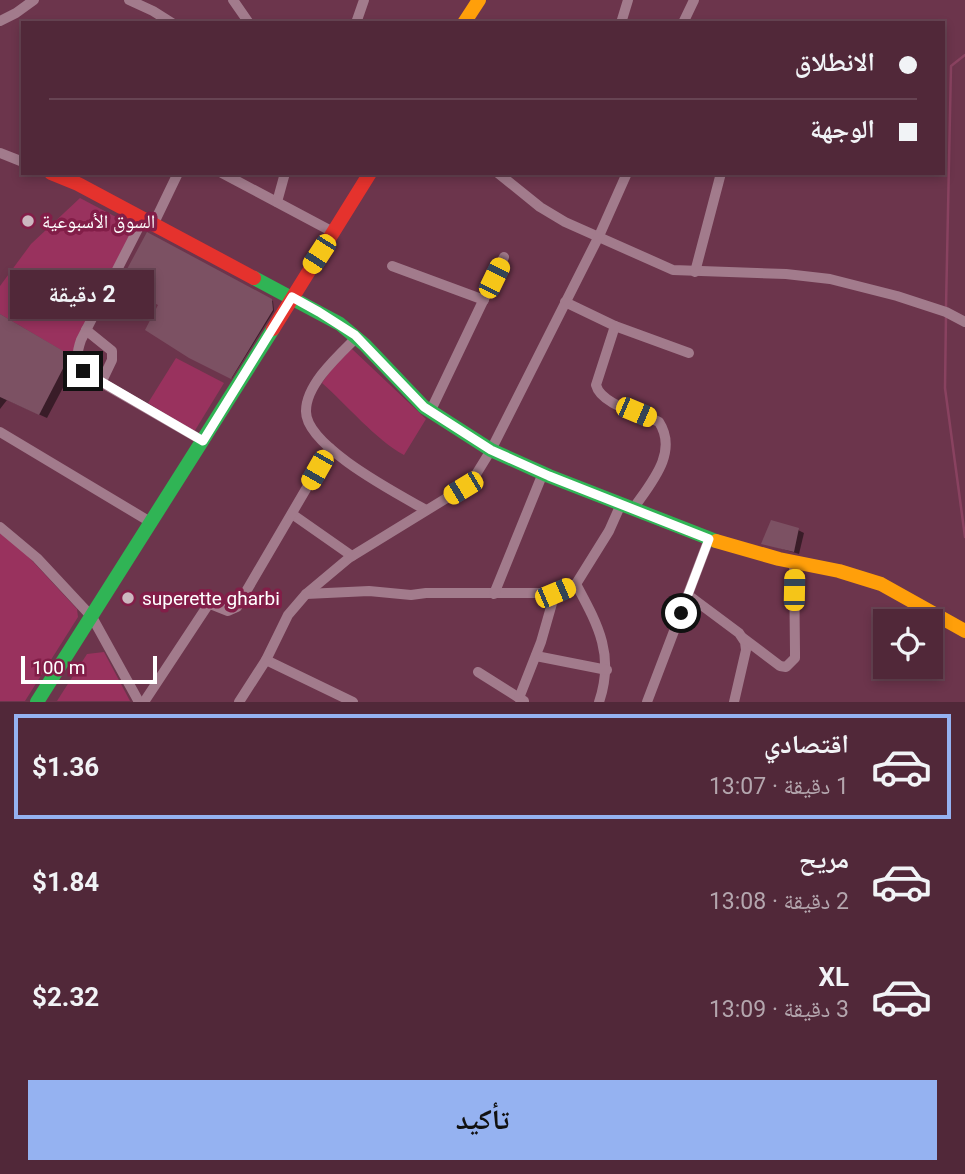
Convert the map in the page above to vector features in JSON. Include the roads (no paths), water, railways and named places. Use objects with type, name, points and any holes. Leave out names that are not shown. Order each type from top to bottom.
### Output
[{"type":"street","points":[[0,21],[34,0]]},
{"type":"street","points":[[129,0],[153,10],[169,21]]},
{"type":"street","points":[[233,0],[248,21]]},
{"type":"street","points":[[357,21],[364,0]]},
{"type":"street","points":[[465,21],[479,0]]},
{"type":"street","points":[[622,21],[628,0]]},
{"type":"street","points":[[684,21],[694,0]]},
{"type":"street","points":[[0,153],[21,161]]},
{"type":"street","points":[[61,175],[81,179],[148,222],[330,318],[357,337],[405,390],[430,412],[491,450],[543,474],[709,539],[881,584],[965,631]]},
{"type":"street","points":[[177,175],[86,330],[77,352],[78,363],[83,371],[101,383],[203,441]]},
{"type":"street","points":[[229,175],[333,232]]},
{"type":"street","points":[[277,202],[284,175]]},
{"type":"street","points":[[37,702],[369,175]]},
{"type":"street","points":[[500,175],[540,207],[565,222],[645,260],[674,270],[786,274],[830,279],[897,296],[946,312],[965,322]]},
{"type":"street","points":[[242,701],[288,615],[306,594],[352,556],[468,484],[491,450],[599,236],[626,175]]},
{"type":"street","points":[[695,272],[720,175]]},
{"type":"street","points":[[430,412],[505,257]]},
{"type":"street","points":[[392,266],[484,300]]},
{"type":"street","points":[[565,302],[615,326],[689,353]]},
{"type":"street","points":[[306,594],[369,591],[411,595],[555,593],[576,584],[627,506],[660,468],[666,453],[666,439],[659,422],[606,400],[598,392],[596,385],[615,326]]},
{"type":"street","points":[[86,330],[112,351],[112,360],[101,383]]},
{"type":"street","points":[[357,337],[326,369],[307,404],[308,421],[330,448],[359,470],[426,510]]},
{"type":"street","points":[[0,432],[152,523]]},
{"type":"street","points":[[0,527],[37,558],[92,617],[142,702],[208,605],[228,611],[237,607],[330,448]]},
{"type":"street","points":[[494,594],[543,474]]},
{"type":"street","points":[[292,513],[352,556]]},
{"type":"street","points":[[648,702],[709,539]]},
{"type":"street","points":[[688,595],[780,666],[786,667],[792,662],[795,652],[794,562]]},
{"type":"street","points":[[576,584],[597,626],[607,658],[607,670],[599,702]]},
{"type":"street","points":[[478,671],[522,700],[553,609],[555,593]]},
{"type":"street","points":[[734,702],[746,650],[743,638]]},
{"type":"street","points":[[536,656],[607,670]]},
{"type":"street","points":[[266,660],[353,702]]},
{"type":"waterway","points":[[946,307],[951,66],[965,55]]},
{"type":"waterway","points":[[946,314],[945,388],[965,537]]},
{"type":"place","name":"السوق اﻷسبوعية","points":[[28,221]]},
{"type":"place","name":"superette gharbi","points":[[128,598]]}]
